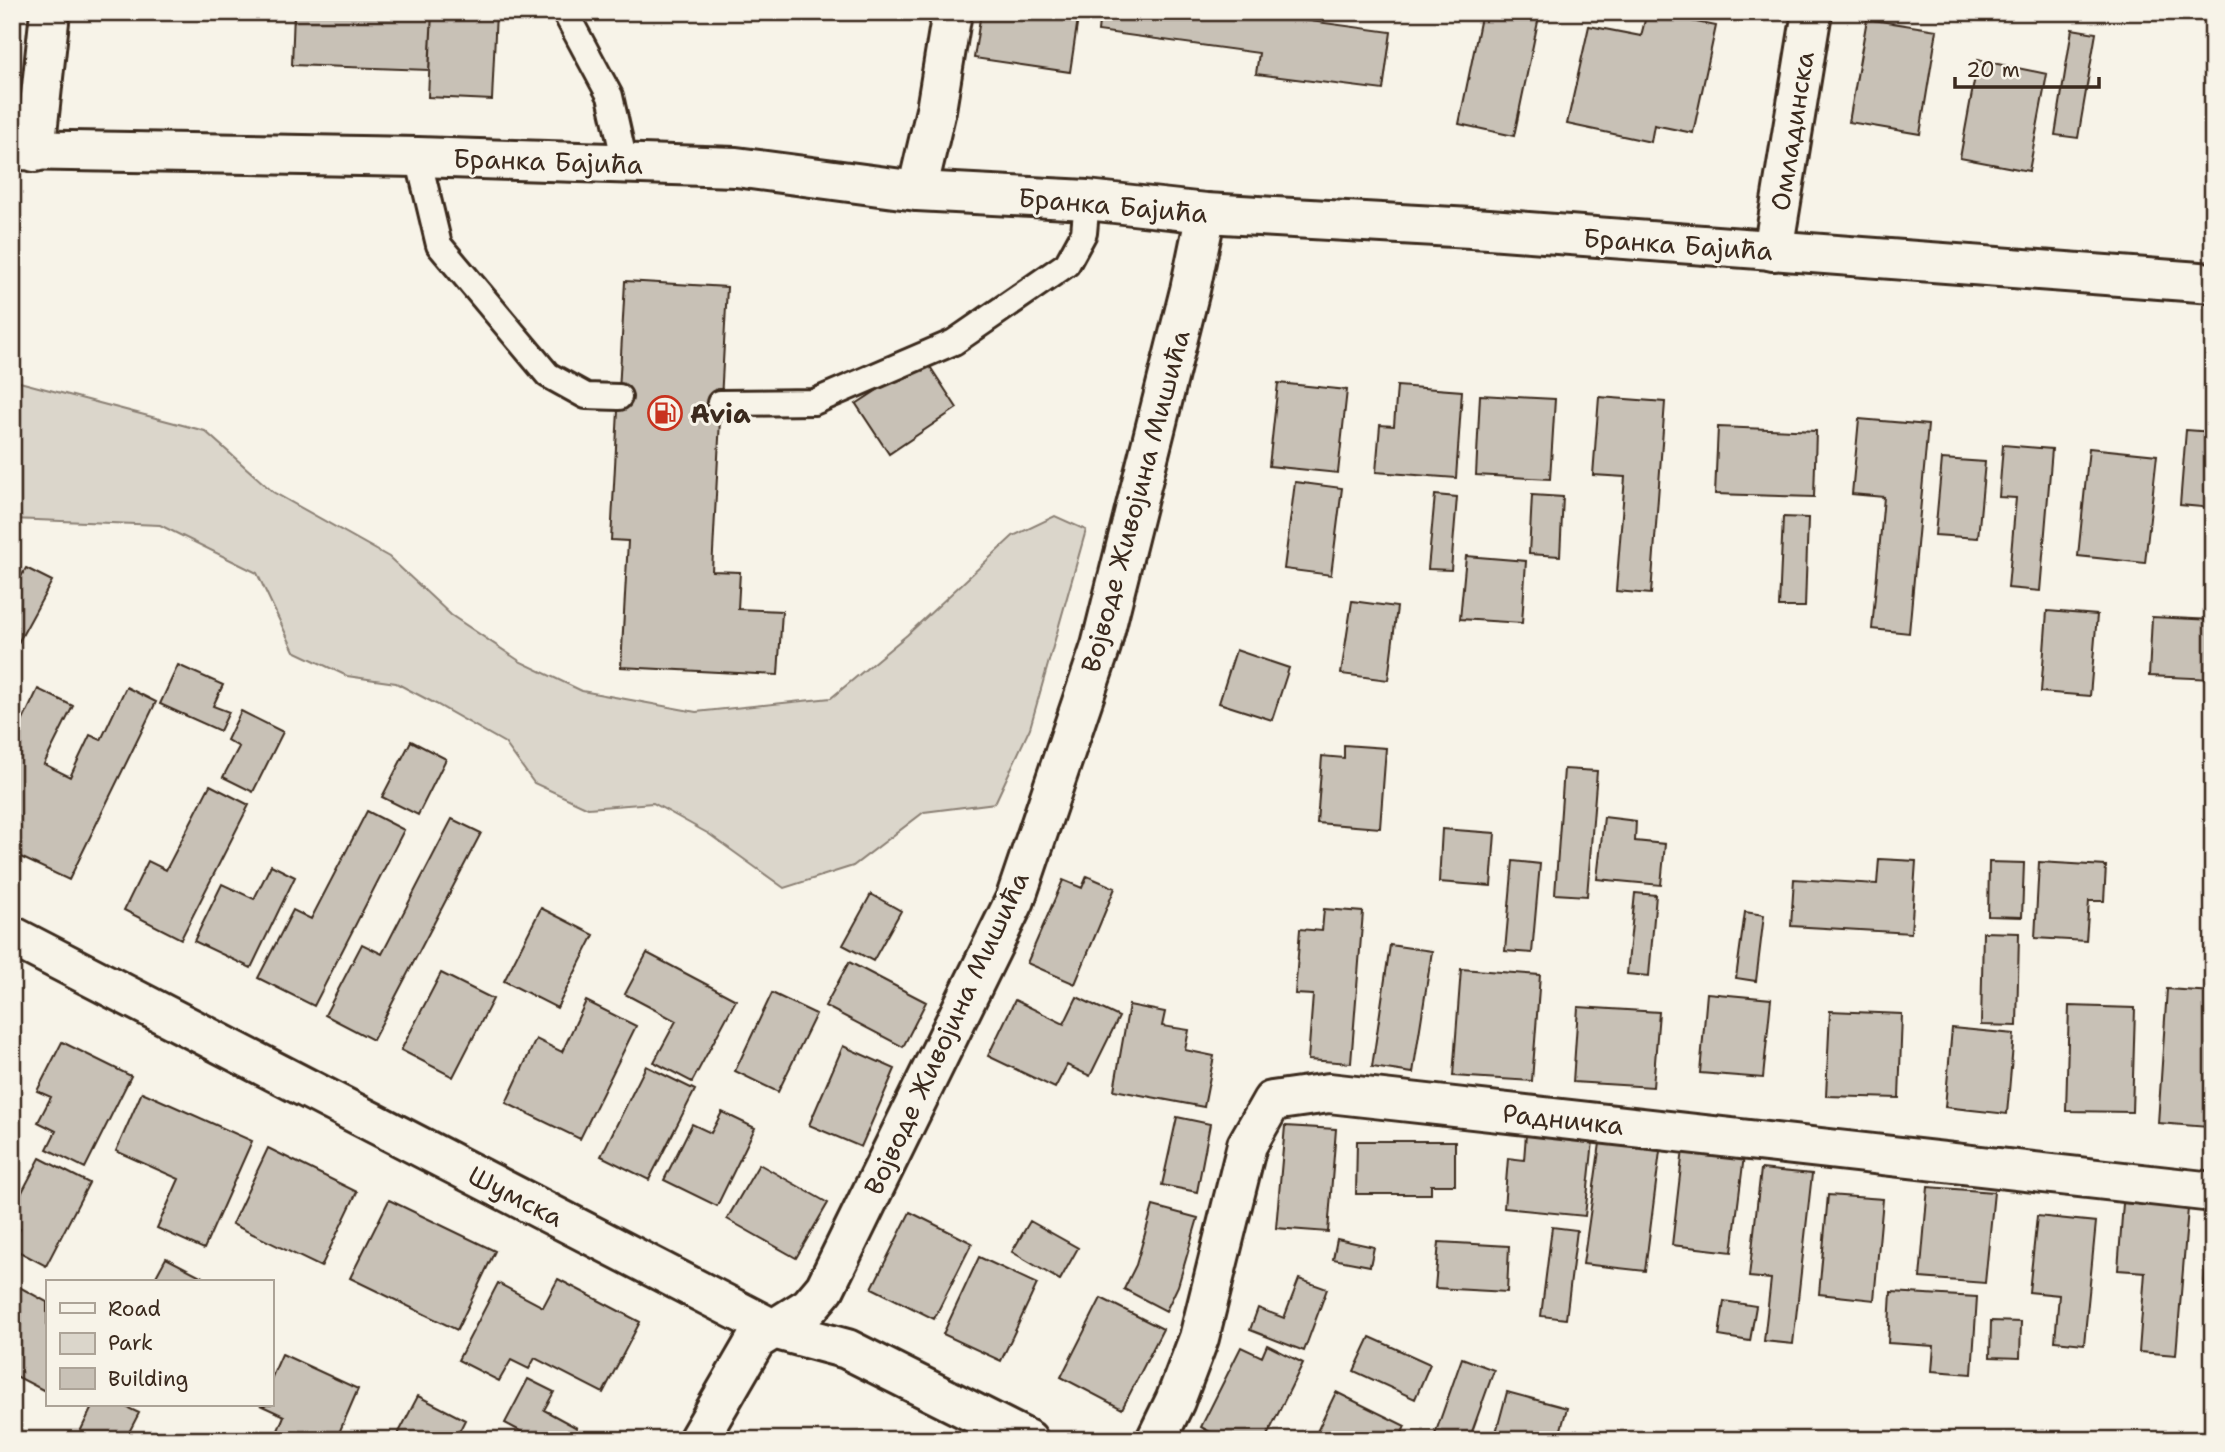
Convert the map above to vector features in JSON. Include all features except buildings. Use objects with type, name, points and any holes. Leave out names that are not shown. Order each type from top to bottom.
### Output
[{"type":"street","points":[[24,151],[50,12]]},
{"type":"street","points":[[917,191],[936,110],[951,12]]},
{"type":"street","name":"Омладинска","points":[[1773,251],[1812,12]]},
{"type":"street","name":"Бранка Бајића","points":[[24,151],[418,157],[736,167],[917,191],[1087,200],[1206,213],[2213,283]]},
{"type":"street","name":"Војводе Живојина Мишића","points":[[698,1440],[756,1340],[809,1307],[825,1288],[1015,900],[1101,646],[1194,274],[1206,213]]},
{"type":"street","name":"Шумска","points":[[12,936],[773,1329],[847,1349],[1028,1440]]},
{"type":"street","name":"Радничка","points":[[1156,1440],[1175,1401],[1199,1338],[1247,1146],[1272,1101],[1329,1093],[2213,1192]]},
{"type":"lane","points":[[565,12],[610,96],[625,163]]},
{"type":"lane","points":[[418,157],[439,245],[548,375],[586,396],[619,397]]},
{"type":"lane","points":[[720,403],[814,402],[954,342],[1067,264],[1084,233],[1087,200]]},
{"type":"green space","points":[[12,380],[205,431],[273,492],[389,557],[451,615],[521,662],[582,691],[696,712],[831,698],[907,635],[1013,536],[1055,516],[1086,530],[1030,728],[995,803],[924,812],[853,866],[784,888],[709,834],[653,803],[588,808],[534,783],[505,743],[436,704],[396,683],[347,676],[294,651],[257,573],[160,525],[12,519]]},
{"type":"place","name":"Avia","points":[[665,413]]}]
